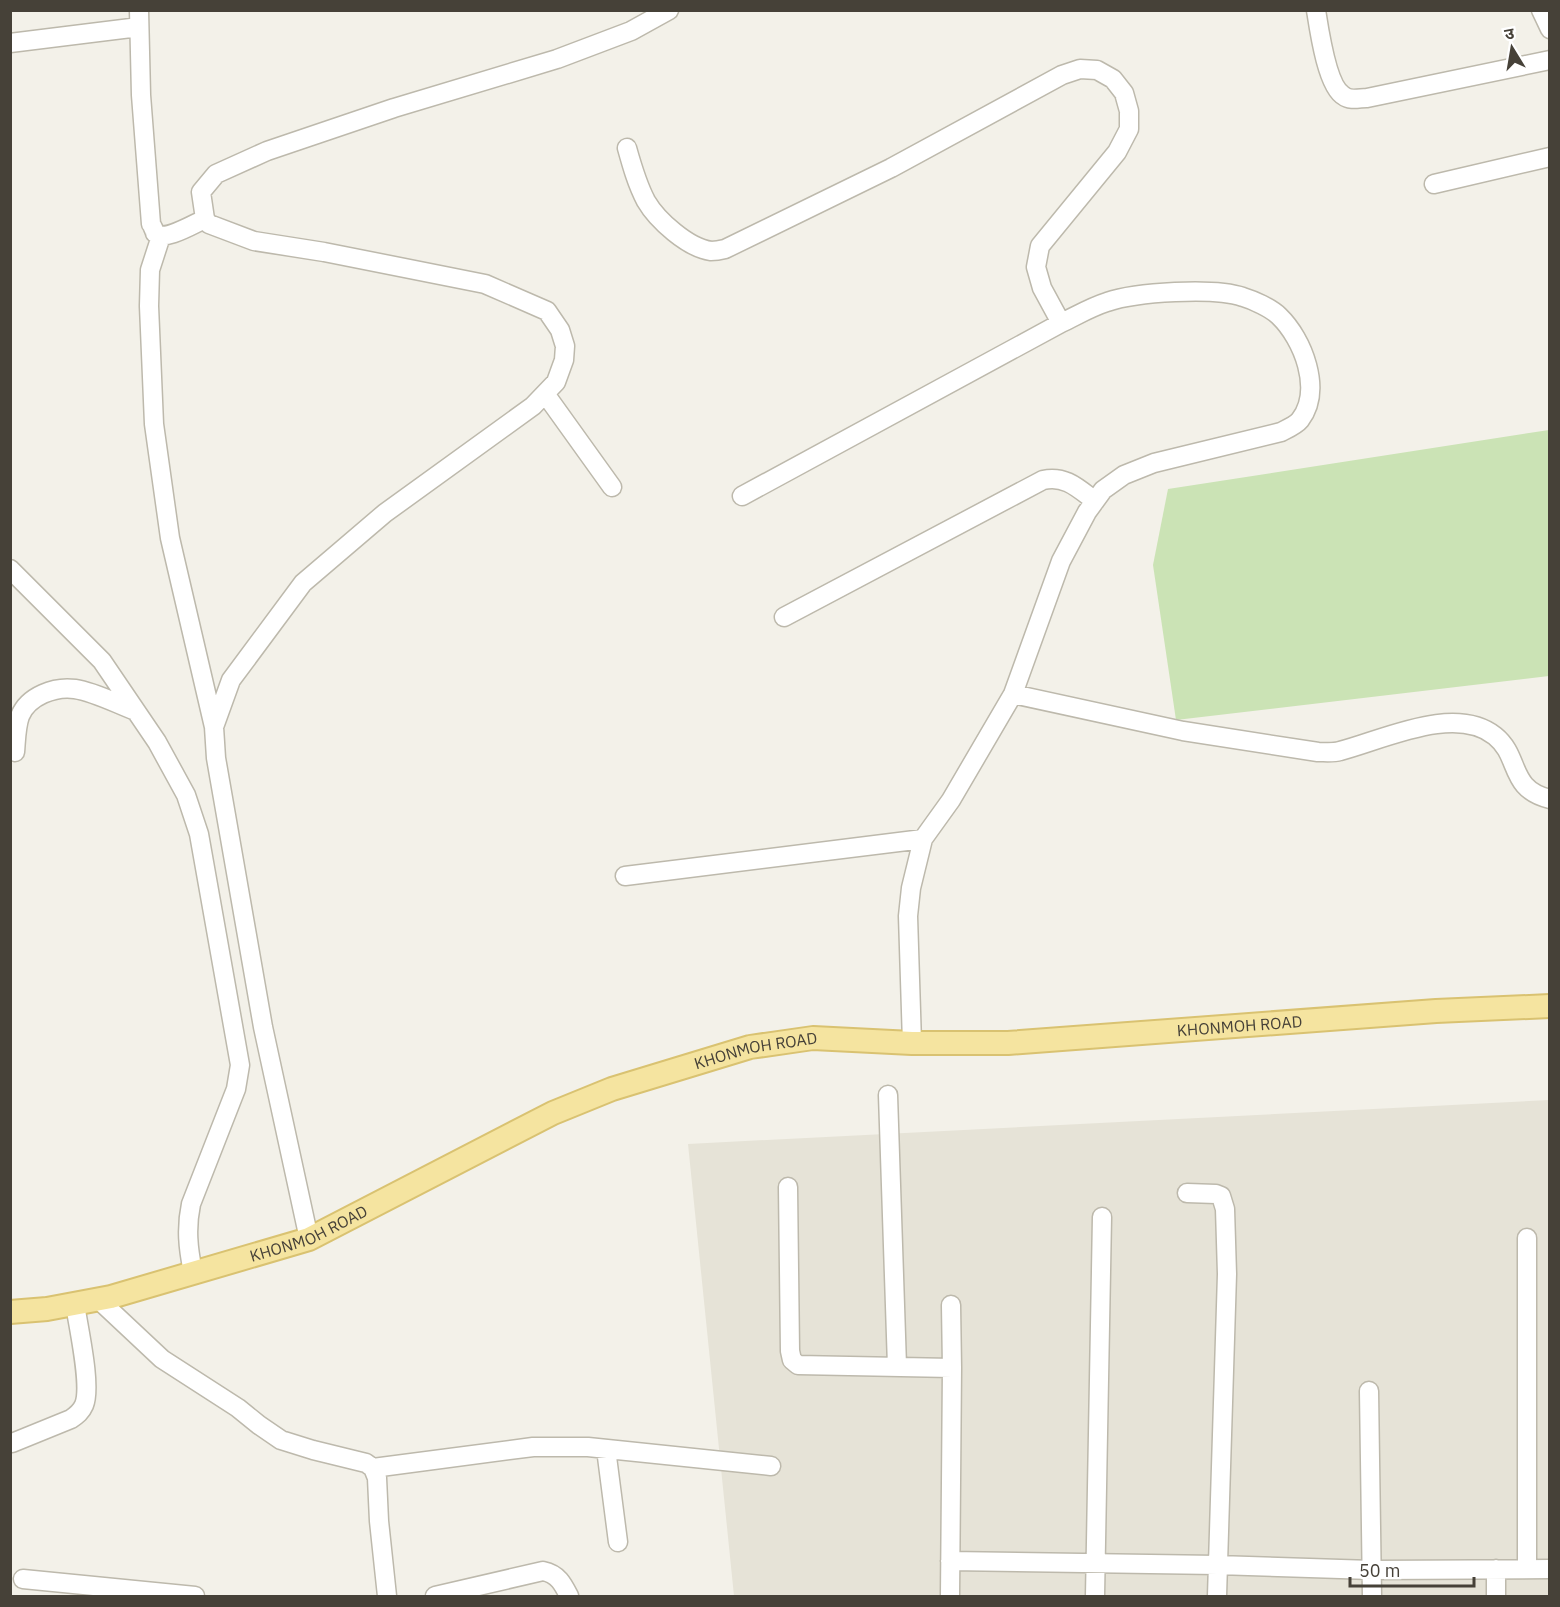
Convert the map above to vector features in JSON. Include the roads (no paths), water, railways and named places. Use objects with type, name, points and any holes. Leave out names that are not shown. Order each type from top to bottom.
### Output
[{"type":"main road","name":"KHONMOH ROAD","points":[[10,1312],[47,1309],[98,1299],[309,1239],[553,1113],[612,1089],[750,1047],[813,1038],[912,1043],[1008,1043],[1436,1011],[1550,1006]]},
{"type":"street","points":[[214,727],[231,680],[303,584],[385,513],[524,413],[546,394],[556,382],[564,360],[565,346],[560,330],[547,311],[485,284],[324,252],[254,241],[209,224],[205,219],[201,192],[216,174],[267,151],[394,108],[557,59],[632,31],[669,10]]},
{"type":"street","points":[[1316,10],[1326,64],[1337,90],[1343,96],[1351,99],[1367,98],[1550,60]]},
{"type":"street","points":[[1541,10],[1550,29]]},
{"type":"street","points":[[10,43],[139,19],[141,94],[151,224],[155,232],[161,236],[172,234],[205,219]]},
{"type":"street","points":[[627,148],[636,179],[659,219],[698,247],[711,250],[725,249],[891,168],[1062,75],[1080,69],[1097,70],[1113,79],[1124,93],[1129,111],[1129,129],[1117,152],[1040,246],[1036,267],[1042,288],[1061,323]]},
{"type":"street","points":[[1434,184],[1550,157]]},
{"type":"street","points":[[161,236],[150,270],[149,306],[154,424],[170,538],[214,727],[216,758],[263,1027],[309,1239]]},
{"type":"street","points":[[742,496],[1061,323],[1107,302],[1158,293],[1204,291],[1242,296],[1278,314],[1296,336],[1305,362],[1310,384],[1308,406],[1299,421],[1281,432],[1154,463],[1124,475],[1103,490],[1095,501],[1061,561],[1013,694],[951,800],[923,839],[911,888],[908,916],[912,1043]]},
{"type":"street","points":[[546,394],[612,487]]},
{"type":"street","points":[[784,617],[1043,480],[1054,477],[1068,481],[1095,501]]},
{"type":"street","points":[[10,569],[102,661],[157,742],[186,795],[199,834],[240,1065],[236,1089],[191,1204],[187,1224],[187,1244],[193,1272]]},
{"type":"street","points":[[15,752],[20,717],[25,707],[33,698],[50,692],[75,689],[136,711]]},
{"type":"street","points":[[1013,694],[1183,731],[1318,752],[1338,752],[1407,729],[1433,724],[1474,726],[1495,736],[1504,746],[1524,786],[1536,796],[1550,799]]},
{"type":"street","points":[[625,876],[923,839]]},
{"type":"street","points":[[888,1095],[897,1366]]},
{"type":"street","points":[[788,1187],[792,1360],[798,1365],[952,1368]]},
{"type":"street","points":[[1187,1193],[1221,1196],[1225,1209],[1227,1274],[1217,1596]]},
{"type":"street","points":[[1095,1596],[1102,1217]]},
{"type":"street","points":[[1527,1238],[1527,1569]]},
{"type":"street","points":[[98,1299],[162,1359],[238,1408],[281,1440],[366,1463],[373,1468],[377,1478],[387,1596]]},
{"type":"street","points":[[12,1443],[71,1419],[84,1406],[86,1382],[75,1304]]},
{"type":"street","points":[[950,1596],[951,1305]]},
{"type":"street","points":[[1369,1391],[1372,1596]]},
{"type":"street","points":[[373,1468],[533,1448],[588,1447],[771,1466]]},
{"type":"street","points":[[606,1449],[618,1542]]},
{"type":"street","points":[[950,1561],[1217,1564],[1372,1570],[1550,1569]]},
{"type":"street","points":[[1496,1569],[1496,1596]]},
{"type":"street","points":[[435,1596],[543,1571],[558,1578],[569,1596]]},
{"type":"street","points":[[23,1579],[195,1596]]}]
